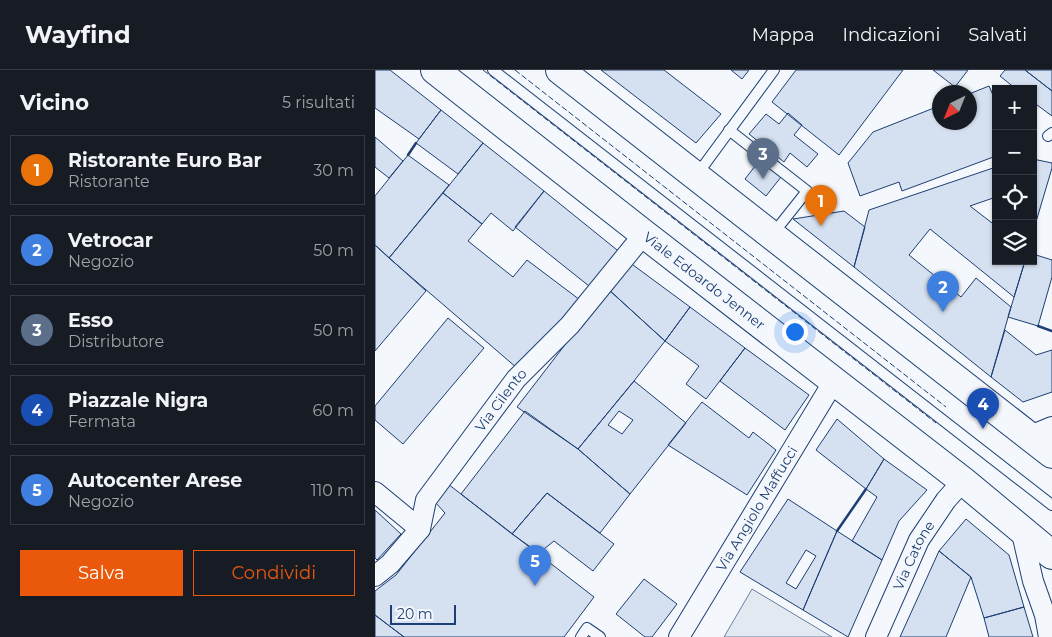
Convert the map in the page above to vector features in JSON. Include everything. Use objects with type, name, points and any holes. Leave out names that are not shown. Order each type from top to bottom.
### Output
[{"type":"main road","name":"Viale Edoardo Jenner","points":[[435,70],[963,481],[1052,555]]},
{"type":"main road","points":[[560,70],[772,236],[1040,432],[1052,454]]},
{"type":"street","name":"Via Cilento","points":[[375,576],[390,564],[420,529],[426,500],[516,378],[570,325],[644,234]]},
{"type":"street","name":"Via Angiolo Maffucci","points":[[679,637],[834,381]]},
{"type":"street","name":"Via Catone","points":[[876,637],[919,540],[946,500],[963,481]]},
{"type":"street","points":[[375,492],[420,529]]},
{"type":"street","points":[[1021,529],[1033,581],[1045,615],[1049,637]]},
{"type":"lane","points":[[493,70],[1052,506]]},
{"type":"lane","points":[[696,176],[774,70]]},
{"type":"lane","points":[[729,130],[807,191],[772,236]]},
{"type":"lane","points":[[581,637],[587,628],[600,637]]},
{"type":"shaded area","points":[[752,589],[832,637],[724,637]]},
{"type":"building","points":[[375,70],[390,70],[441,110],[419,139],[375,108]]},
{"type":"building","points":[[601,70],[664,70],[721,114],[696,143]]},
{"type":"building","points":[[731,70],[749,70],[742,79]]},
{"type":"building","points":[[796,70],[903,70],[839,155],[772,102]]},
{"type":"building","points":[[933,70],[968,70],[957,85],[952,85]]},
{"type":"building","points":[[1005,70],[1025,70],[1052,91],[1052,116],[1037,105],[1037,85],[1011,85],[1000,76]]},
{"type":"building","points":[[1025,70],[1052,70],[1052,91]]},
{"type":"building","points":[[989,86],[992,93],[992,157],[902,191],[899,182],[860,196],[848,163],[873,132],[932,109],[932,130],[977,130],[977,91]]},
{"type":"building","points":[[441,110],[483,143],[458,174],[416,143]]},
{"type":"building","points":[[788,113],[802,125],[794,135],[818,154],[807,167],[790,153],[784,162],[749,134],[766,114],[779,124]]},
{"type":"building","points":[[375,137],[403,161],[389,178],[375,167]]},
{"type":"building","points":[[483,143],[544,191],[513,231],[491,213],[482,224],[443,193]]},
{"type":"building","points":[[408,155],[449,185],[389,258],[375,245],[375,196]]},
{"type":"building","points":[[1037,160],[1052,163],[1037,219]]},
{"type":"building","points":[[759,161],[781,177],[766,196],[745,179]]},
{"type":"building","points":[[992,168],[992,198],[970,206],[992,223],[992,265],[1024,265],[1014,297],[930,229],[909,255],[961,297],[976,278],[1011,307],[991,377],[854,267],[869,210]]},
{"type":"building","points":[[544,191],[622,254],[594,290],[515,227]]},
{"type":"building","points":[[443,193],[482,224],[468,241],[513,277],[527,260],[584,303],[517,368],[389,258]]},
{"type":"building","points":[[844,211],[865,227],[854,267],[793,219]]},
{"type":"building","points":[[375,245],[426,291],[375,351]]},
{"type":"building","points":[[1037,255],[1052,260],[1052,277],[1038,326],[1008,317],[1024,265],[1037,265]]},
{"type":"building","points":[[629,262],[690,307],[665,341],[608,289]]},
{"type":"building","points":[[608,289],[665,341],[578,449],[517,407]]},
{"type":"building","points":[[690,307],[745,348],[706,399],[686,384],[699,366],[665,341]]},
{"type":"building","points":[[448,318],[484,348],[403,444],[375,420],[375,406]]},
{"type":"building","points":[[1005,330],[1036,355],[1052,350],[1052,392],[1023,402],[991,377]]},
{"type":"building","points":[[745,348],[809,395],[785,430],[720,381]]},
{"type":"building","points":[[634,381],[686,423],[630,494],[578,449]],"holes":[[[619,411],[633,420],[622,434],[608,425]]]},
{"type":"building","points":[[702,402],[749,438],[753,432],[776,450],[747,495],[668,445]]},
{"type":"building","points":[[525,411],[578,449],[630,494],[600,533],[547,493],[512,534],[461,494]]},
{"type":"building","points":[[837,419],[884,459],[866,489],[816,450]]},
{"type":"building","points":[[884,459],[927,490],[899,521],[882,560],[852,541],[877,497],[866,489]]},
{"type":"building","points":[[448,484],[594,597],[564,637],[404,637],[375,615],[375,591],[396,575],[445,513],[434,501]]},
{"type":"building","points":[[547,493],[614,544],[593,571],[554,541],[539,553],[512,534]]},
{"type":"building","points":[[788,499],[837,531],[803,610],[740,572]],"holes":[[[806,550],[816,556],[796,589],[786,583]]]},
{"type":"building","points":[[375,510],[401,534],[377,560],[375,558]]},
{"type":"building","points":[[966,519],[1009,555],[1024,607],[984,618],[971,577],[939,551]]},
{"type":"building","points":[[837,531],[882,560],[848,637],[803,610]]},
{"type":"building","points":[[939,551],[971,577],[946,637],[900,637]]},
{"type":"building","points":[[644,579],[677,604],[652,637],[645,637],[616,614]]},
{"type":"building","points":[[1024,607],[1033,637],[989,637],[984,618]]},
{"type":"building","points":[[375,615],[404,637],[375,637]]},
{"type":"fence","points":[[483,70],[936,423]]},
{"type":"fence","points":[[515,70],[946,407]]},
{"type":"wall","points":[[408,155],[416,143]]},
{"type":"wall","points":[[1038,326],[1052,331]]},
{"type":"wall","points":[[837,531],[866,489]]},
{"type":"place","name":"Esso","points":[[763,179]]},
{"type":"place","name":"Ristorante Euro Bar","points":[[821,226]]},
{"type":"place","name":"Vetrocar","points":[[943,312]]},
{"type":"place","name":"Piazzale Nigra","points":[[983,429]]},
{"type":"place","name":"Autocenter Arese","points":[[535,586]]}]
